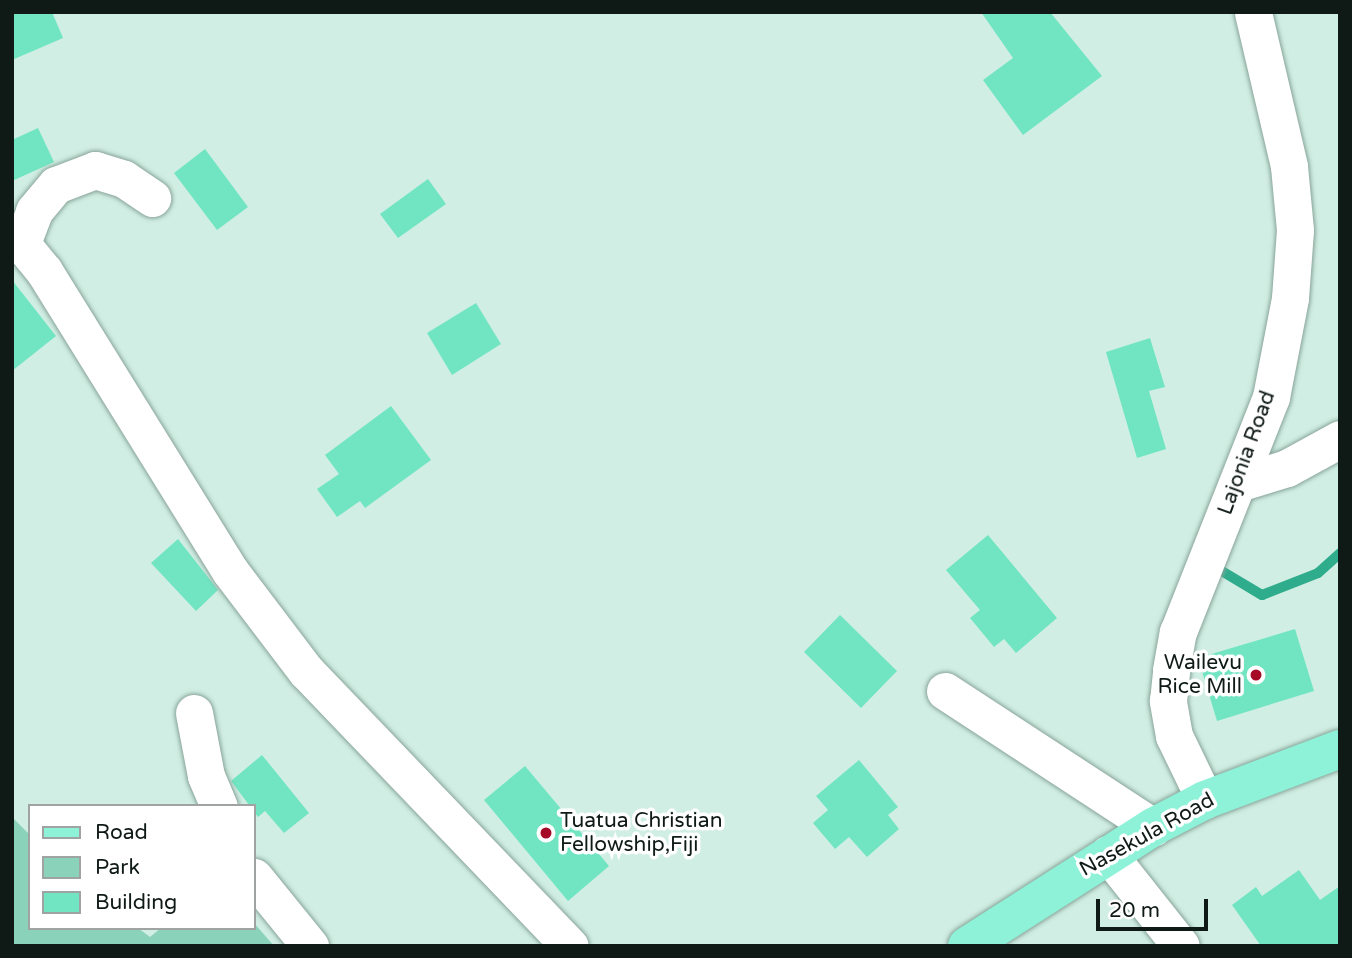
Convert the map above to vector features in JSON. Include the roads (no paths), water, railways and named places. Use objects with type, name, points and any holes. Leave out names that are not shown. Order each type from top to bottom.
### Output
[{"type":"main road","name":"Nasekula Road","points":[[967,946],[1153,827],[1205,800],[1340,748]]},
{"type":"street","name":"Lajonia Road","points":[[1205,800],[1174,736],[1168,701],[1171,670],[1178,632],[1270,397],[1290,299],[1295,230],[1289,166],[1253,12]]},
{"type":"street","points":[[152,198],[124,179],[95,170],[56,185],[34,211],[17,238],[44,271],[230,571],[306,671],[570,946]]},
{"type":"street","points":[[1238,483],[1287,468],[1340,439]]},
{"type":"street","points":[[945,691],[1153,827]]},
{"type":"street","points":[[194,713],[206,776],[218,804]]},
{"type":"street","points":[[1108,854],[1181,946]]},
{"type":"street","points":[[256,879],[310,946]]},
{"type":"waterway","points":[[1220,570],[1262,595],[1318,573],[1340,553]]},
{"type":"place","name":"Wailevu Rice Mill","points":[[1256,675]]},
{"type":"place","name":"Tuatua Christian Fellowship,Fiji","points":[[546,833]]}]
